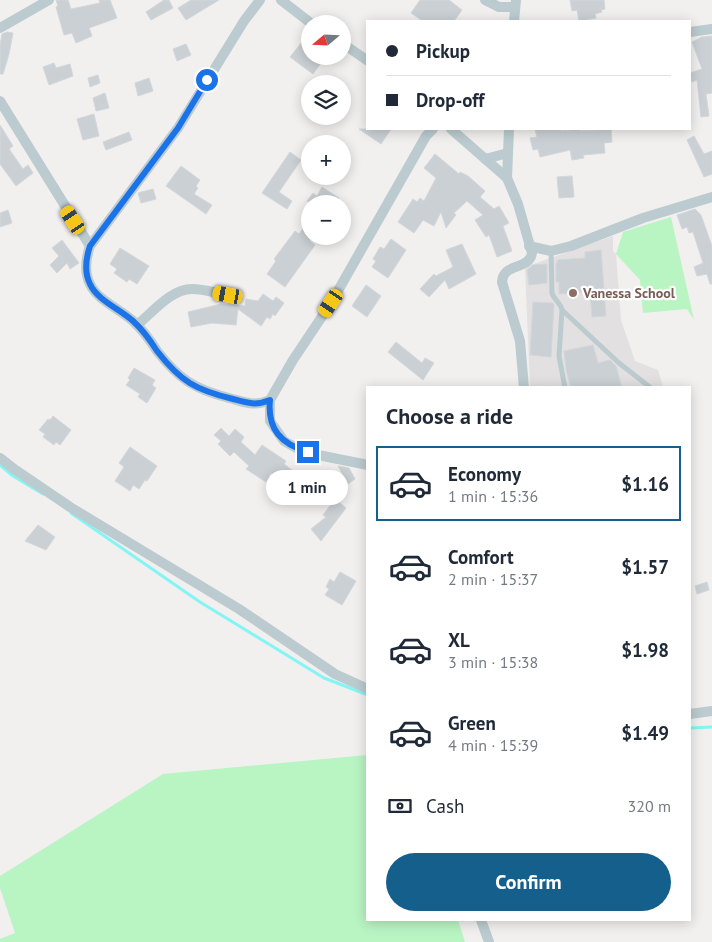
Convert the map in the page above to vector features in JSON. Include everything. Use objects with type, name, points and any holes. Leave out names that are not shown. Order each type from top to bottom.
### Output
[{"type":"street","points":[[0,28],[49,0]]},
{"type":"street","points":[[260,0],[244,21],[178,128],[90,246],[87,256],[87,275],[90,284],[96,292],[137,324],[169,365],[195,387],[215,395],[248,403],[256,404],[270,400]]},
{"type":"street","points":[[281,0],[301,15]]},
{"type":"street","points":[[486,0],[499,7],[515,4],[514,20]]},
{"type":"street","points":[[691,32],[712,29]]},
{"type":"street","points":[[351,49],[366,60]]},
{"type":"street","points":[[0,101],[90,246]]},
{"type":"street","points":[[366,465],[318,456],[298,449],[284,441],[270,421],[270,400],[293,360],[331,303],[426,136],[432,130]]},
{"type":"street","points":[[452,130],[507,178],[518,204],[532,252],[530,260],[510,268],[504,272],[502,277],[520,341],[524,386]]},
{"type":"street","points":[[507,178],[509,130]]},
{"type":"street","points":[[486,159],[508,153]]},
{"type":"street","points":[[530,246],[551,250],[571,246],[643,218],[712,197]]},
{"type":"street","points":[[137,324],[172,295],[182,290],[200,290],[228,295]]},
{"type":"street","points":[[0,458],[70,507],[239,609],[335,674],[366,689]]},
{"type":"street","points":[[691,714],[712,711]]},
{"type":"street","points":[[481,921],[489,942]]},
{"type":"lane","points":[[551,250],[552,293],[562,310],[559,356],[565,386]]},
{"type":"lane","points":[[562,310],[619,363],[648,386]]},
{"type":"shaded area","name":"Vanessa School","points":[[613,236],[621,320],[635,361],[658,370],[663,386],[530,386],[525,267]]},
{"type":"green space","points":[[671,217],[694,320],[687,309],[643,313],[640,280],[616,254],[623,232]]},
{"type":"green space","points":[[366,755],[366,921],[458,921],[465,942],[0,942],[0,939],[15,933],[0,888],[0,876],[163,774]]},
{"type":"building","points":[[56,0],[68,0],[71,9],[100,3],[99,0],[110,0],[117,18],[89,28],[92,36],[76,43],[72,33],[64,35],[56,7],[58,6]]},
{"type":"building","points":[[164,0],[169,0],[173,8],[151,20],[146,12]]},
{"type":"building","points":[[191,0],[219,0],[186,20],[178,8]]},
{"type":"building","points":[[420,0],[449,0],[462,10],[455,20],[422,20],[411,13]]},
{"type":"building","points":[[570,0],[604,0],[605,9],[595,14],[596,18],[579,20],[577,10],[572,11]]},
{"type":"building","points":[[7,32],[13,33],[3,74],[0,74],[0,45],[2,34]]},
{"type":"building","points":[[712,36],[712,93],[706,94],[709,116],[701,117],[697,80],[692,82],[691,73],[702,69],[692,42],[702,37]]},
{"type":"building","points":[[301,43],[301,65],[320,65],[313,74],[290,57]]},
{"type":"building","points":[[186,44],[191,55],[177,61],[173,49]]},
{"type":"building","points":[[54,63],[56,68],[70,64],[73,76],[49,85],[43,67]]},
{"type":"building","points":[[98,75],[100,83],[90,87],[88,78]]},
{"type":"building","points":[[149,78],[153,91],[138,96],[135,83]]},
{"type":"building","points":[[105,93],[109,108],[96,111],[93,98]]},
{"type":"building","points":[[94,114],[99,136],[83,140],[77,119]]},
{"type":"building","points":[[0,125],[13,146],[9,149],[23,169],[28,165],[33,173],[16,186],[0,164]]},
{"type":"building","points":[[359,129],[390,130],[381,144]]},
{"type":"building","points":[[535,130],[611,130],[612,142],[604,143],[605,153],[583,155],[584,158],[572,160],[570,150],[540,157],[538,149],[533,150],[530,138],[537,137]]},
{"type":"building","points":[[129,132],[132,140],[106,150],[103,142]]},
{"type":"building","points":[[694,136],[704,154],[712,151],[712,174],[704,177],[687,140]]},
{"type":"building","points":[[290,152],[301,160],[279,192],[292,201],[287,209],[262,193]]},
{"type":"building","points":[[435,154],[459,174],[460,172],[468,176],[485,191],[480,197],[494,209],[499,206],[509,223],[503,226],[512,251],[497,257],[489,235],[486,237],[475,220],[483,215],[467,201],[454,213],[456,215],[446,228],[441,212],[434,226],[423,220],[414,233],[398,222],[413,199],[417,202],[420,198],[424,201],[436,178],[424,168]]},
{"type":"building","points":[[181,166],[200,180],[194,194],[212,205],[206,214],[166,186]]},
{"type":"building","points":[[572,176],[574,197],[559,198],[557,177]]},
{"type":"building","points":[[322,187],[334,195],[318,195]]},
{"type":"building","points":[[153,189],[156,199],[141,203],[138,193]]},
{"type":"building","points":[[695,209],[701,215],[712,246],[712,284],[710,284],[707,274],[697,276],[694,267],[703,263],[693,232],[689,233],[687,227],[682,229],[677,215]]},
{"type":"building","points":[[8,210],[12,223],[0,227],[0,213]]},
{"type":"building","points":[[295,231],[299,234],[301,231],[301,245],[315,245],[285,287],[267,274],[276,261],[274,259]]},
{"type":"building","points":[[391,239],[406,250],[388,278],[372,267],[376,261],[373,259],[380,247],[384,249]]},
{"type":"building","points":[[62,240],[79,263],[70,269],[67,263],[57,273],[50,265],[59,256],[52,248]]},
{"type":"building","points":[[462,244],[476,274],[449,289],[445,280],[429,297],[420,289],[434,274],[436,276],[453,267],[446,250]]},
{"type":"building","points":[[120,248],[149,266],[137,284],[129,279],[127,282],[114,273],[117,269],[110,264]]},
{"type":"building","points":[[601,250],[606,316],[592,317],[590,292],[559,294],[559,282],[556,282],[556,263],[557,260],[585,258],[585,252]]},
{"type":"building","points":[[547,264],[547,283],[529,285],[527,270],[533,265]]},
{"type":"building","points":[[366,285],[381,296],[367,317],[352,306]]},
{"type":"building","points":[[263,294],[273,301],[276,297],[284,303],[275,316],[273,314],[270,319],[267,317],[261,326],[238,309],[236,325],[212,323],[191,327],[188,312],[221,304],[245,306],[246,299],[258,301]]},
{"type":"building","points":[[533,302],[553,303],[554,305],[551,357],[530,355]]},
{"type":"building","points":[[396,342],[422,363],[425,358],[434,363],[423,380],[388,352]]},
{"type":"building","points":[[593,345],[598,363],[610,360],[616,366],[621,386],[570,386],[564,351]]},
{"type":"building","points":[[134,368],[155,380],[152,385],[156,388],[147,403],[138,397],[140,394],[126,385]]},
{"type":"building","points":[[53,416],[71,430],[60,445],[56,442],[54,445],[43,437],[45,434],[39,430]]},
{"type":"building","points":[[221,428],[229,436],[235,429],[244,437],[241,442],[255,455],[262,445],[286,461],[284,464],[311,485],[301,498],[271,473],[266,482],[246,469],[249,466],[234,452],[230,456],[218,444],[221,441],[214,435]]},
{"type":"building","points":[[130,447],[157,466],[139,489],[133,485],[130,491],[115,481],[124,467],[119,463]]},
{"type":"building","points":[[338,466],[349,468],[355,479],[348,484]]},
{"type":"building","points":[[335,499],[346,508],[321,541],[311,529],[326,517],[323,515]]},
{"type":"building","points":[[38,525],[55,537],[46,550],[25,541]]},
{"type":"building","points":[[340,572],[356,581],[342,605],[325,595],[329,589],[326,587],[330,579],[334,582]]},
{"type":"building","points":[[707,582],[709,590],[697,594],[695,586]]},
{"type":"waterway","points":[[0,465],[13,476],[43,494]]},
{"type":"waterway","points":[[71,513],[200,602],[324,678],[366,694]]},
{"type":"waterway","points":[[691,728],[712,727]]},
{"type":"place","name":"Vanessa School","points":[[573,293]]},
{"type":"route","points":[[207,80],[178,128],[90,246],[87,256],[87,275],[90,284],[96,292],[137,324],[180,376],[195,387],[215,395],[256,404],[270,400],[270,421],[275,430],[284,441],[308,452]]}]
